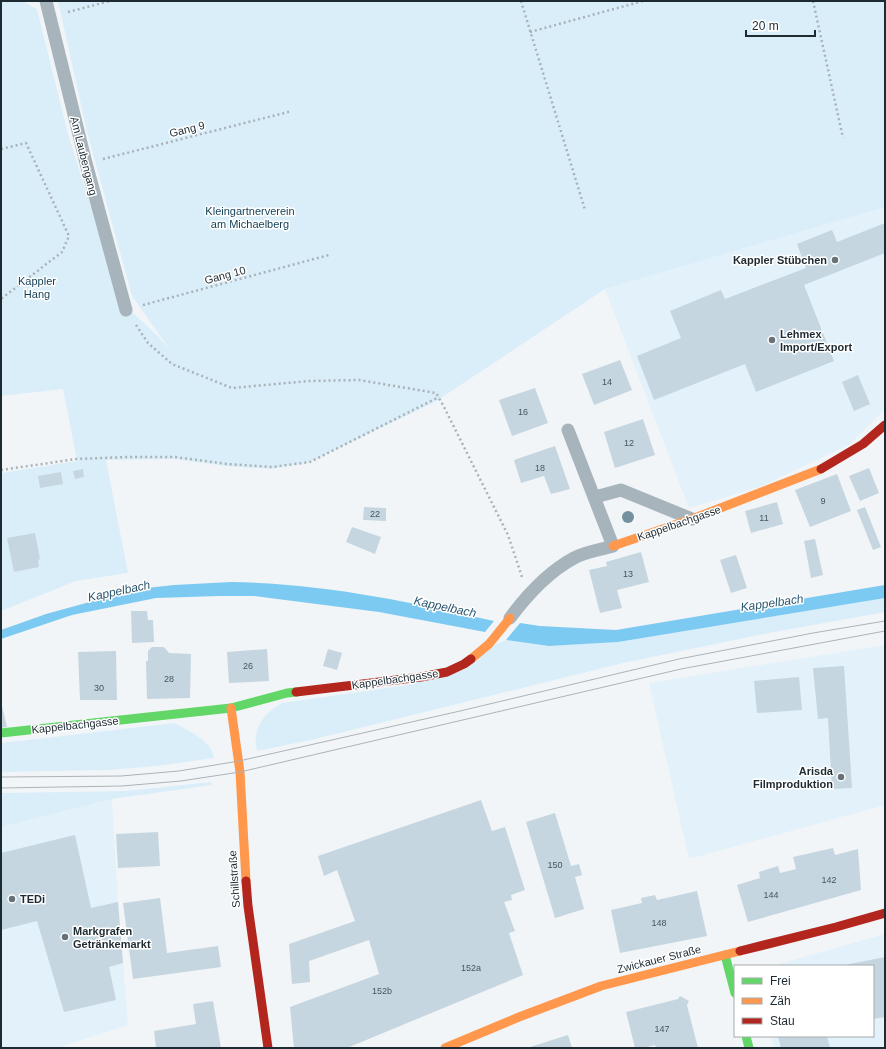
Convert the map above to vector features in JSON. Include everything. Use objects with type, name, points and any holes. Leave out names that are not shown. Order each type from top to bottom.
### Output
[{"type":"street","name":"Kappelbachgasse","points":[[613,546],[692,519],[819,470],[863,444],[885,425]]},
{"type":"street","name":"Kappelbachgasse","points":[[1,733],[231,708],[287,693],[421,677],[447,672],[464,664],[489,644],[510,618]]},
{"type":"street","name":"Schillstraße","points":[[231,708],[240,772],[248,906],[268,1048]]},
{"type":"street","name":"Zwickauer Straße","points":[[445,1048],[519,1017],[601,986],[885,913]]},
{"type":"street","points":[[725,955],[734,989]]},
{"type":"street","points":[[746,1037],[749,1048]]},
{"type":"lane","name":"Am Laubengang","points":[[46,1],[86,163],[126,310]]},
{"type":"lane","points":[[568,430],[613,546]]},
{"type":"lane","points":[[595,498],[621,490],[692,519]]},
{"type":"lane","name":"Kappelbachgasse","points":[[510,618],[528,595],[552,573],[574,558],[613,546]]},
{"type":"path","points":[[50,16],[110,1]]},
{"type":"path","points":[[521,1],[585,210]]},
{"type":"path","points":[[530,32],[644,1]]},
{"type":"path","points":[[813,1],[843,138]]},
{"type":"path","name":"Gang 9","points":[[86,163],[292,111]]},
{"type":"path","points":[[1,149],[26,143],[69,236],[62,252],[1,299]]},
{"type":"path","name":"Gang 10","points":[[126,310],[329,255]]},
{"type":"path","points":[[126,310],[148,343],[172,364],[232,388],[309,381],[359,380],[436,393],[508,535],[528,595]]},
{"type":"path","points":[[1,470],[76,460],[128,457],[175,457],[227,464],[272,467],[310,462],[439,397]]},
{"type":"shaded area","points":[[885,207],[885,409],[850,444],[762,486],[689,508],[605,289]]},
{"type":"shaded area","points":[[885,645],[885,805],[689,859],[649,683]]},
{"type":"shaded area","points":[[112,799],[118,902],[128,1025],[57,1048],[1,1048],[1,827]]},
{"type":"shaded area","points":[[885,934],[885,1048],[774,1048],[771,1037],[874,1037],[874,965],[776,965]]},
{"type":"green space","points":[[1,1],[22,1],[37,9],[68,134],[121,302],[158,336],[170,350],[132,296],[87,132],[58,1],[885,1],[885,207],[605,289],[435,402],[310,462],[271,469],[226,466],[173,459],[106,460],[128,573],[76,581],[1,611],[1,473],[77,461],[63,389],[1,396]]},
{"type":"green space","points":[[885,598],[885,612],[769,633],[623,663],[311,740],[257,751],[256,737],[259,725],[269,712],[282,703],[408,685],[506,640],[549,646],[618,642]]},
{"type":"green space","points":[[175,723],[204,741],[209,746],[214,758],[157,766],[110,770],[1,772],[1,743]]},
{"type":"green space","points":[[211,782],[212,785],[112,799],[1,827],[1,793],[126,791]]},
{"type":"water","points":[[231,582],[297,586],[363,594],[494,621],[485,632],[379,612],[254,596],[156,598],[72,615],[1,639],[1,630],[46,614],[137,589],[174,585]]},
{"type":"water","points":[[885,585],[885,598],[618,642],[549,646],[506,640],[520,623],[540,626],[616,630]]},
{"type":"building","points":[[885,223],[885,253],[804,285],[834,361],[756,392],[745,364],[654,400],[637,356],[681,338],[670,311],[721,290],[725,299],[806,268],[797,244],[832,230],[837,242]]},
{"type":"building","points":[[620,360],[632,390],[594,405],[582,374]]},
{"type":"building","points":[[858,375],[870,404],[854,411],[842,382]]},
{"type":"building","points":[[535,388],[548,423],[512,436],[499,400]]},
{"type":"building","points":[[643,419],[655,455],[615,468],[604,432]]},
{"type":"building","points":[[555,446],[570,489],[551,494],[544,476],[521,483],[514,460]]},
{"type":"building","points":[[869,468],[879,493],[860,501],[849,476]]},
{"type":"building","points":[[83,469],[84,477],[75,479],[73,471]]},
{"type":"building","points":[[61,472],[63,484],[40,488],[38,476]]},
{"type":"building","points":[[837,474],[851,511],[810,527],[795,490]]},
{"type":"building","points":[[777,502],[783,524],[751,533],[745,511]]},
{"type":"building","points":[[364,507],[386,508],[386,521],[363,520]]},
{"type":"building","points":[[865,507],[881,547],[873,550],[857,510]]},
{"type":"building","points":[[352,527],[381,537],[375,554],[346,542]]},
{"type":"building","points":[[35,533],[40,559],[38,560],[39,567],[14,572],[7,538]]},
{"type":"building","points":[[815,539],[823,575],[811,578],[804,541]]},
{"type":"building","points":[[641,552],[649,582],[617,590],[622,608],[600,613],[589,570],[607,566],[606,562]]},
{"type":"building","points":[[736,555],[747,588],[731,593],[720,560]]},
{"type":"building","points":[[131,611],[147,611],[148,620],[153,620],[154,642],[132,643]]},
{"type":"building","points":[[152,647],[164,647],[169,653],[191,654],[190,698],[147,699],[146,661],[148,661],[148,651]]},
{"type":"building","points":[[267,649],[269,681],[229,683],[227,652]]},
{"type":"building","points":[[328,649],[342,653],[337,670],[323,666]]},
{"type":"building","points":[[116,651],[117,700],[80,700],[78,652]]},
{"type":"building","points":[[844,666],[852,788],[832,789],[828,718],[818,719],[813,668]]},
{"type":"building","points":[[799,677],[802,710],[757,713],[754,681]]},
{"type":"building","points":[[1,702],[7,727],[1,728]]},
{"type":"building","points":[[481,800],[492,831],[505,827],[525,890],[511,895],[512,900],[504,902],[515,931],[509,933],[523,975],[347,1048],[294,1048],[290,1007],[379,974],[369,940],[309,961],[310,982],[292,984],[289,944],[355,921],[337,870],[324,876],[318,856]]},
{"type":"building","points":[[555,813],[571,866],[579,864],[582,875],[575,877],[584,909],[555,918],[526,822]]},
{"type":"building","points":[[158,832],[160,866],[118,868],[116,834]]},
{"type":"building","points":[[75,835],[91,908],[118,902],[123,963],[109,967],[116,1000],[64,1012],[37,921],[1,930],[1,853]]},
{"type":"building","points":[[833,848],[835,855],[858,849],[861,890],[748,922],[737,885],[760,878],[759,872],[778,866],[780,873],[796,869],[793,857]]},
{"type":"building","points":[[697,891],[707,936],[620,953],[611,910],[642,903],[641,898],[655,895],[657,900]]},
{"type":"building","points":[[160,898],[167,953],[218,946],[221,967],[133,979],[123,903]]},
{"type":"building","points":[[885,957],[885,1017],[874,1019],[874,965],[845,965]]},
{"type":"building","points":[[680,996],[689,1001],[687,1005],[698,1048],[656,1048],[655,1045],[644,1048],[635,1048],[626,1012],[678,999]]},
{"type":"building","points":[[213,1001],[221,1048],[156,1048],[154,1031],[196,1024],[193,1004]]},
{"type":"building","points":[[568,1035],[572,1048],[530,1047]]},
{"type":"building","points":[[778,1037],[827,1037],[830,1048],[781,1048]]},
{"type":"tram line","points":[[1,777],[121,776],[179,771],[239,761],[679,659],[813,633],[885,621]]},
{"type":"tram line","points":[[1,788],[122,786],[181,781],[240,772],[681,669],[885,631]]},
{"type":"traffic: fast","points":[[1,733],[231,708],[296,692]]},
{"type":"traffic: fast","points":[[725,955],[734,989]]},
{"type":"traffic: fast","points":[[746,1037],[749,1048]]},
{"type":"traffic: slow","points":[[613,546],[692,519],[821,469]]},
{"type":"traffic: slow","points":[[471,659],[489,644],[510,618]]},
{"type":"traffic: slow","points":[[231,708],[240,772],[246,881]]},
{"type":"traffic: slow","points":[[445,1048],[519,1017],[601,986],[740,951]]},
{"type":"traffic: jam","points":[[821,469],[863,444],[885,425]]},
{"type":"traffic: jam","points":[[296,692],[421,677],[447,672],[471,659]]},
{"type":"traffic: jam","points":[[246,881],[248,906],[268,1048]]},
{"type":"traffic: jam","points":[[740,951],[885,913]]},
{"type":"place","name":"Kappler Stübchen","points":[[835,260]]},
{"type":"place","name":"Lehmex Import/Export","points":[[772,340]]},
{"type":"place","name":"Arisda Filmproduktion","points":[[841,777]]},
{"type":"place","name":"TEDi","points":[[12,899]]},
{"type":"place","name":"Markgrafen Getränkemarkt","points":[[65,937]]},
{"type":"park label","name":"Kleingartnerverein am Michaelberg","points":[[250,217]]},
{"type":"park label","name":"Kappler Hang","points":[[37,287]]},
{"type":"water label","name":"Kappelbach","points":[[119,591]]},
{"type":"water label","name":"Kappelbach","points":[[772,603]]},
{"type":"water label","name":"Kappelbach","points":[[445,607]]}]
